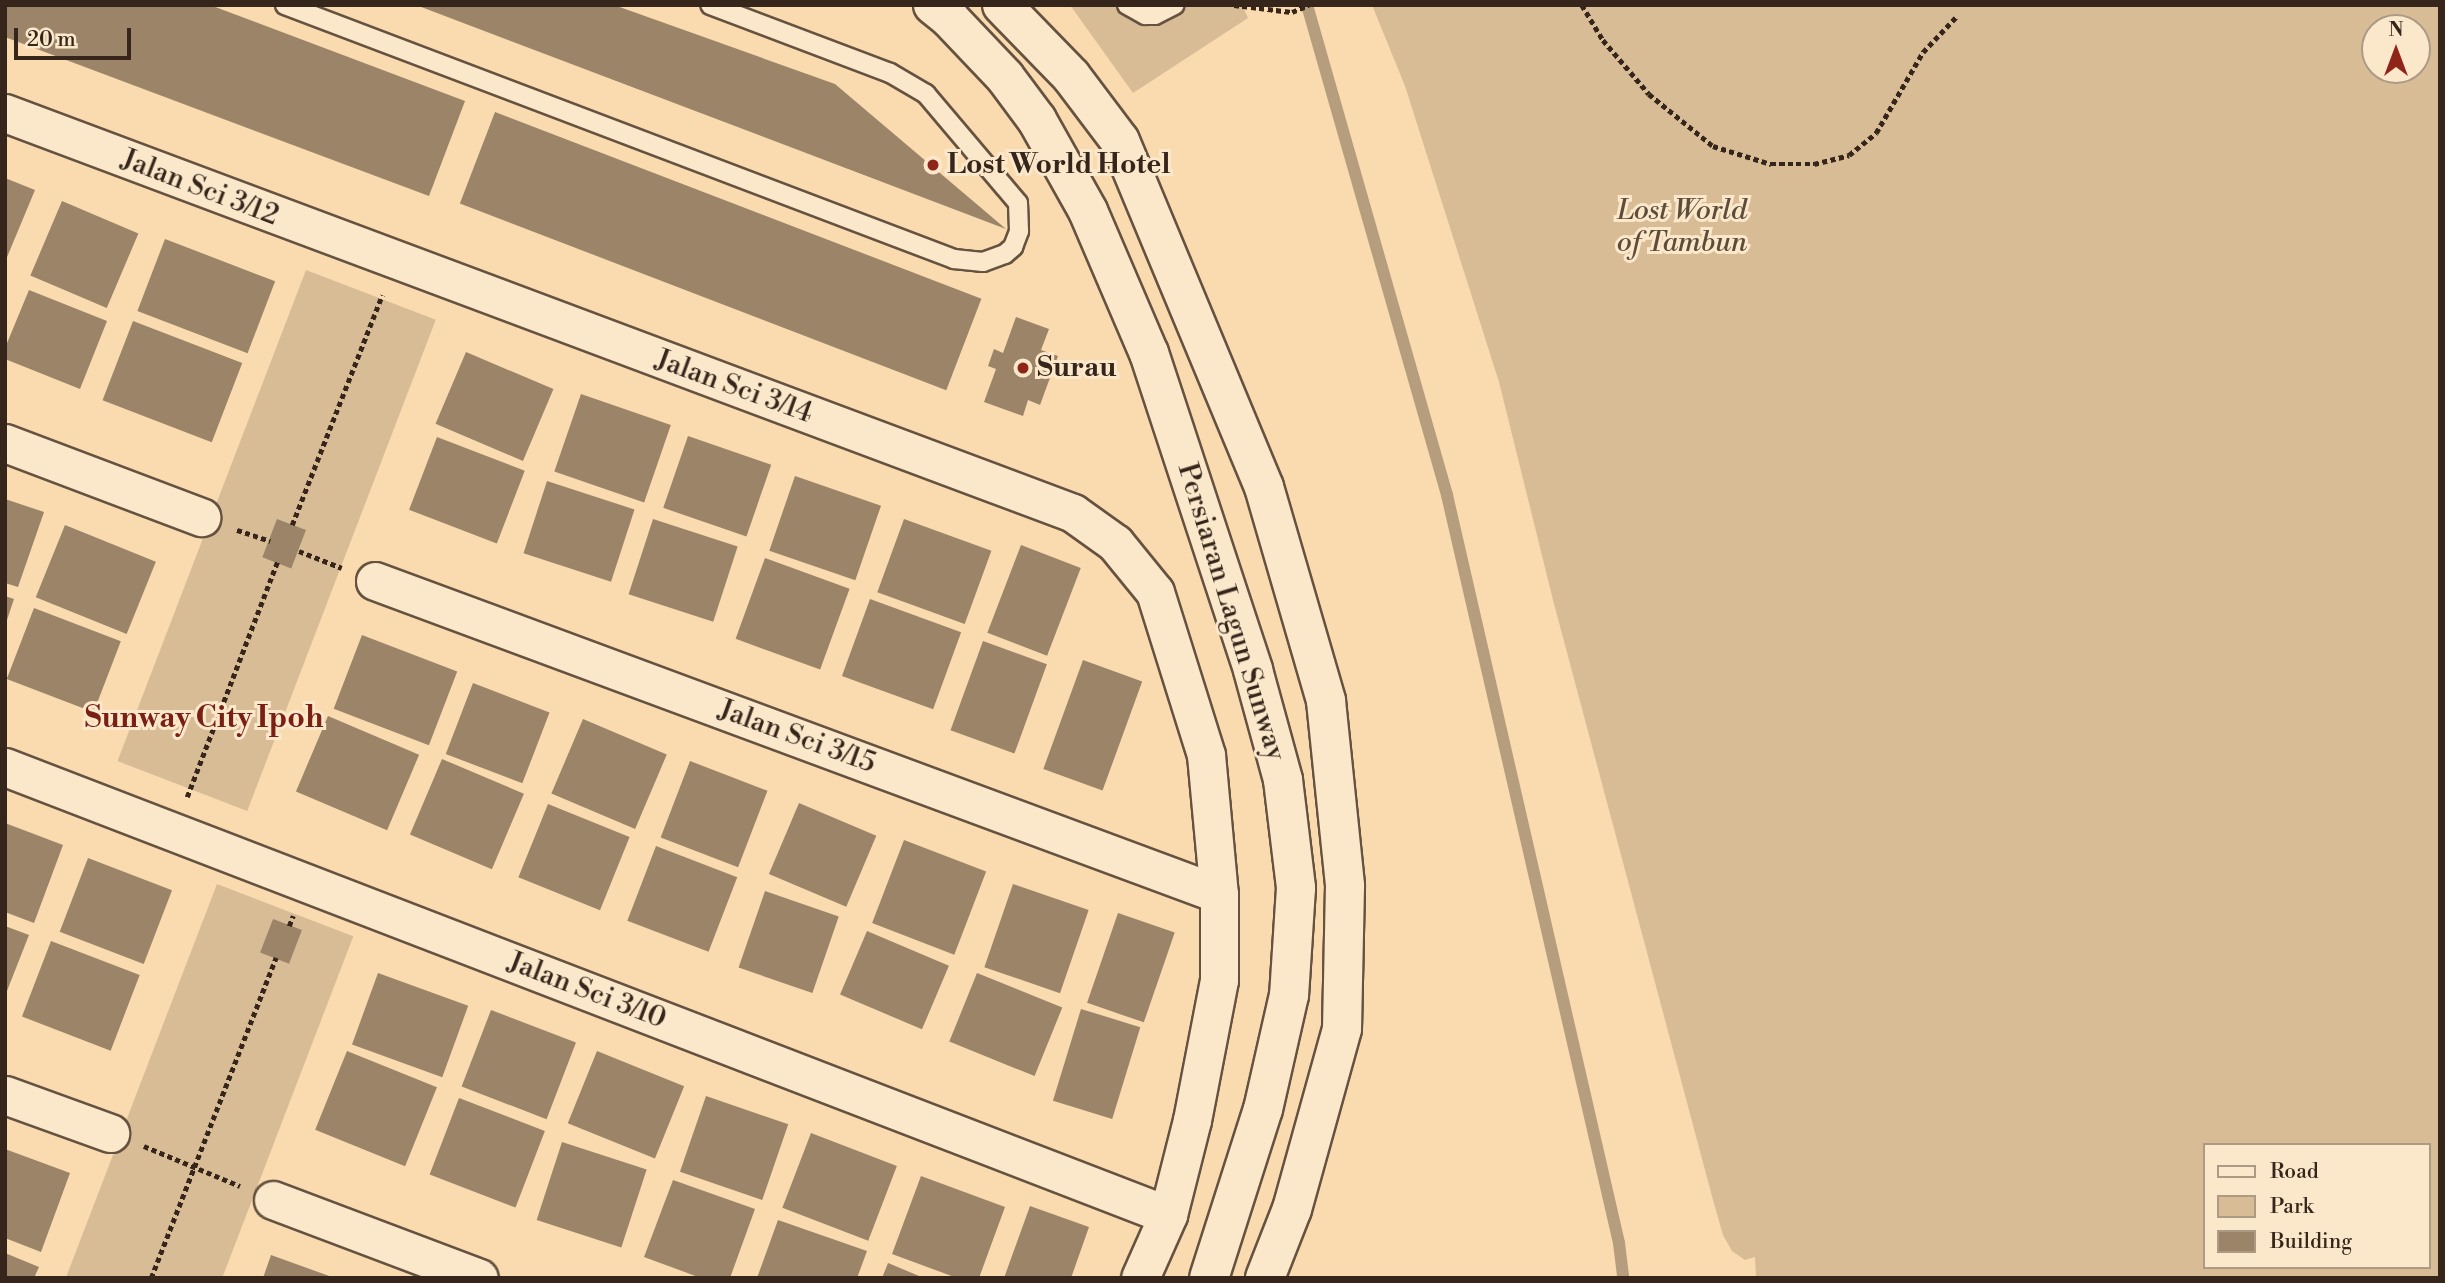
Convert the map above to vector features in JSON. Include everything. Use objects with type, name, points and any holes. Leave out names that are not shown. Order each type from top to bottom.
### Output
[{"type":"main road","name":"Persiaran Lagun Sunway","points":[[933,5],[950,19],[1005,77],[1038,120],[1088,211],[1149,353],[1254,670],[1283,779],[1296,888],[1289,995],[1263,1109],[1209,1278]]},
{"type":"main road","name":"Persiaran Lagun Sunway","points":[[1002,5],[1071,76],[1120,141],[1264,487],[1326,701],[1345,886],[1342,1029],[1292,1209],[1265,1278]]},
{"type":"street","name":"Jalan Sci 3/12","points":[[5,113],[396,262]]},
{"type":"street","name":"Jalan Sci 3/14","points":[[396,262],[1073,513],[1115,543],[1155,592],[1206,755],[1219,894],[1219,981],[1192,1120],[1168,1215],[1140,1278]]},
{"type":"street","points":[[5,443],[201,517]]},
{"type":"street","name":"Jalan Sci 3/15","points":[[375,580],[1219,894]]},
{"type":"street","name":"Jalan Sci 3/10","points":[[5,767],[1168,1215]]},
{"type":"street","points":[[5,1095],[110,1133]]},
{"type":"street","points":[[273,1200],[479,1278]]},
{"type":"lane","points":[[285,5],[954,259],[983,262],[994,259],[1013,247],[1020,218],[1018,203],[926,94],[890,73],[710,5]]},
{"type":"lane","points":[[1127,5],[1144,15],[1155,15],[1175,5]]},
{"type":"path","points":[[1234,5],[1292,12],[1310,5]]},
{"type":"path","points":[[1582,5],[1602,40],[1649,94],[1713,146],[1771,164],[1814,164],[1849,155],[1876,132],[1923,52],[1956,17]]},
{"type":"path","points":[[292,525],[396,262]]},
{"type":"path","points":[[174,832],[277,562]]},
{"type":"path","points":[[151,1278],[276,958]]},
{"type":"path","points":[[110,1133],[273,1200]]},
{"type":"green space","points":[[1070,5],[1242,5],[1248,18],[1133,93]]},
{"type":"green space","name":"Lost World of Tambun","points":[[1372,5],[2440,5],[2440,1278],[1756,1278],[1755,1257],[1745,1260],[1732,1251],[1723,1235],[1553,600],[1499,382],[1405,86]]},
{"type":"green space","points":[[306,270],[436,320],[247,811],[117,761]]},
{"type":"green space","points":[[217,884],[353,936],[222,1278],[66,1278]]},
{"type":"building","points":[[5,5],[210,5],[465,101],[429,196],[5,37]]},
{"type":"building","points":[[416,5],[614,5],[835,84],[1006,229]]},
{"type":"building","points":[[495,112],[981,299],[946,390],[460,203]]},
{"type":"building","points":[[5,178],[35,190],[5,262]]},
{"type":"building","points":[[62,201],[138,233],[107,308],[30,276]]},
{"type":"building","points":[[165,239],[275,281],[248,353],[137,311]]},
{"type":"building","points":[[29,290],[107,321],[80,389],[5,359],[5,348]]},
{"type":"building","name":"Surau","points":[[1016,317],[1049,329],[1041,350],[1058,356],[1040,405],[1028,400],[1023,416],[984,402],[996,369],[988,366],[994,349],[1003,353]]},
{"type":"building","points":[[133,321],[242,363],[212,442],[103,400]]},
{"type":"building","points":[[466,352],[553,389],[523,461],[436,424]]},
{"type":"building","points":[[581,394],[671,425],[644,502],[554,472]]},
{"type":"building","points":[[688,436],[771,465],[746,537],[663,508]]},
{"type":"building","points":[[437,437],[525,471],[497,544],[409,510]]},
{"type":"building","points":[[795,476],[881,506],[855,580],[769,551]]},
{"type":"building","points":[[547,481],[634,509],[611,582],[524,553]]},
{"type":"building","points":[[5,499],[44,512],[18,587],[5,583]]},
{"type":"building","points":[[277,519],[306,530],[291,568],[262,557]]},
{"type":"building","points":[[653,519],[738,547],[713,622],[629,594]]},
{"type":"building","points":[[904,519],[991,551],[965,624],[877,592]]},
{"type":"building","points":[[65,525],[156,562],[127,634],[36,597]]},
{"type":"building","points":[[1021,545],[1081,568],[1047,656],[987,633]]},
{"type":"building","points":[[765,558],[850,589],[820,670],[736,639]]},
{"type":"building","points":[[5,596],[14,599],[6,623],[5,623]]},
{"type":"building","points":[[870,599],[961,632],[933,709],[842,676]]},
{"type":"building","points":[[34,608],[121,641],[94,712],[7,679]]},
{"type":"building","points":[[362,635],[457,672],[429,745],[334,709]]},
{"type":"building","points":[[983,641],[1047,664],[1014,754],[951,730]]},
{"type":"building","points":[[1083,660],[1142,682],[1103,791],[1043,769]]},
{"type":"building","points":[[473,683],[550,712],[522,783],[446,754]]},
{"type":"building","points":[[328,716],[419,755],[387,830],[296,791]]},
{"type":"building","points":[[583,719],[667,755],[635,829],[551,794]]},
{"type":"building","points":[[442,759],[524,794],[492,869],[410,834]]},
{"type":"building","points":[[690,761],[767,791],[738,867],[661,838]]},
{"type":"building","points":[[799,803],[876,836],[846,907],[769,874]]},
{"type":"building","points":[[548,804],[630,837],[600,910],[518,877]]},
{"type":"building","points":[[5,823],[63,845],[34,923],[5,912]]},
{"type":"building","points":[[904,840],[986,872],[954,955],[872,923]]},
{"type":"building","points":[[656,846],[737,877],[709,952],[627,921]]},
{"type":"building","points":[[88,858],[172,890],[144,964],[60,932]]},
{"type":"building","points":[[1013,884],[1089,910],[1060,993],[984,967]]},
{"type":"building","points":[[765,891],[839,916],[812,993],[739,968]]},
{"type":"building","points":[[1118,913],[1175,933],[1144,1022],[1087,1003]]},
{"type":"building","points":[[273,919],[302,930],[289,964],[260,953]]},
{"type":"building","points":[[5,926],[29,935],[5,996]]},
{"type":"building","points":[[867,931],[949,966],[922,1029],[840,995]]},
{"type":"building","points":[[51,941],[140,975],[111,1051],[22,1017]]},
{"type":"building","points":[[378,973],[468,1006],[442,1077],[352,1044]]},
{"type":"building","points":[[977,973],[1062,1007],[1035,1076],[949,1042]]},
{"type":"building","points":[[1081,1009],[1140,1027],[1112,1119],[1053,1101]]},
{"type":"building","points":[[491,1010],[576,1043],[547,1119],[462,1087]]},
{"type":"building","points":[[347,1051],[437,1087],[405,1166],[315,1130]]},
{"type":"building","points":[[597,1051],[684,1086],[655,1159],[568,1123]]},
{"type":"building","points":[[706,1096],[788,1124],[762,1200],[680,1172]]},
{"type":"building","points":[[459,1098],[545,1131],[516,1208],[430,1175]]},
{"type":"building","points":[[811,1133],[897,1166],[868,1241],[782,1208]]},
{"type":"building","points":[[562,1142],[647,1170],[621,1247],[537,1220]]},
{"type":"building","points":[[5,1149],[70,1173],[41,1252],[5,1238]]},
{"type":"building","points":[[921,1176],[1005,1207],[979,1278],[957,1278],[892,1254]]},
{"type":"building","points":[[673,1180],[755,1209],[730,1278],[701,1278],[644,1257]]},
{"type":"building","points":[[1030,1206],[1089,1227],[1071,1278],[1004,1278]]},
{"type":"building","points":[[778,1220],[867,1251],[857,1278],[757,1278]]},
{"type":"building","points":[[5,1253],[39,1267],[34,1278],[5,1278]]},
{"type":"building","points":[[271,1255],[332,1277],[332,1278],[263,1278]]},
{"type":"building","points":[[888,1263],[924,1278],[882,1278]]},
{"type":"waterway","points":[[1307,5],[1447,495],[1619,1243],[1623,1278]]},
{"type":"place","name":"Lost World Hotel","points":[[933,165]]},
{"type":"place","name":"Surau","points":[[1023,368]]},
{"type":"district","name":"Sunway City Ipoh","points":[[204,718]]}]
